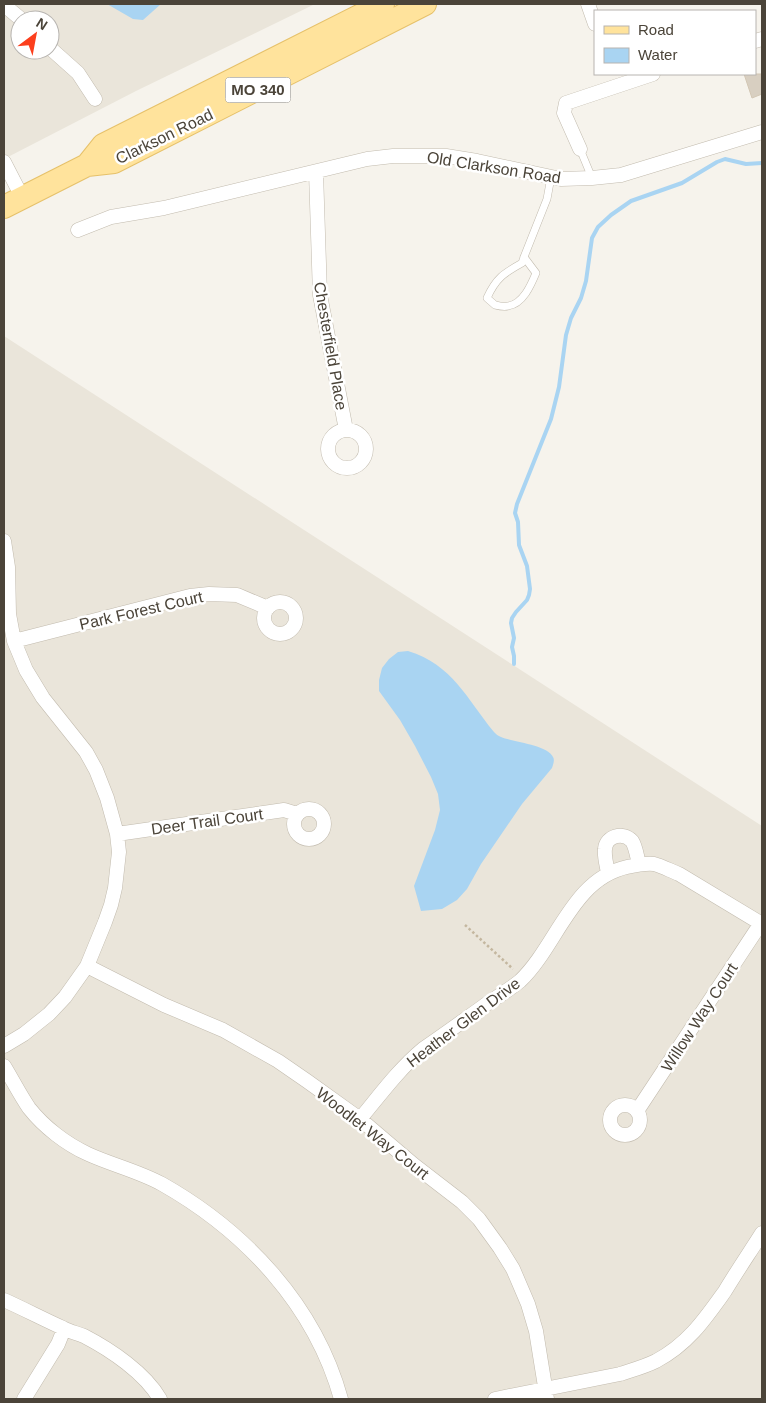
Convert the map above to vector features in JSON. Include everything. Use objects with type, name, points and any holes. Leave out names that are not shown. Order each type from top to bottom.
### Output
[{"type":"main road","name":"Clarkson Road","points":[[87,165],[104,145],[383,4]]},
{"type":"main road","name":"Clarkson Road","points":[[13,202],[87,165],[114,162],[426,4]]},
{"type":"street","points":[[588,4],[594,21]]},
{"type":"street","points":[[60,57],[78,73],[94,99]]},
{"type":"street","points":[[580,149],[564,113],[566,103],[614,80],[646,75]]},
{"type":"street","name":"Old Clarkson Road","points":[[78,230],[111,217],[164,208],[367,159],[393,156],[437,156],[477,161],[560,179],[592,178],[621,176],[762,132]]},
{"type":"street","points":[[4,162],[13,202]]},
{"type":"street","name":"Chesterfield Place","points":[[316,172],[320,295],[346,430]]},
{"type":"street","points":[[4,541],[8,567],[9,614],[14,641],[26,670],[43,698],[86,752],[96,770],[107,798],[117,834],[119,852],[118,869],[111,905],[87,966],[65,997],[49,1014],[24,1034],[4,1046]]},
{"type":"street","name":"Park Forest Court","points":[[14,641],[190,596],[209,594],[236,595],[268,608]]},
{"type":"street","name":"Deer Trail Court","points":[[117,834],[284,810],[297,814]]},
{"type":"street","points":[[608,873],[604,852],[605,847],[607,842],[616,836],[627,837],[633,843],[639,864]]},
{"type":"street","name":"Heather Glen Drive","points":[[360,1120],[398,1072],[410,1060],[519,982],[540,956],[585,891],[608,873],[639,864],[654,864],[679,874],[761,923]]},
{"type":"street","name":"Willow Way Court","points":[[637,1111],[761,923]]},
{"type":"street","name":"Woodlet Way Court","points":[[87,966],[164,1005],[223,1030],[248,1043],[307,1080],[462,1202],[479,1219],[513,1269],[528,1304],[536,1331],[546,1395]]},
{"type":"street","points":[[4,1066],[29,1107],[43,1124],[61,1138],[87,1154],[146,1176],[176,1192],[239,1239],[259,1258],[300,1308],[315,1332],[332,1370],[341,1399]]},
{"type":"street","points":[[494,1399],[546,1395],[620,1374],[657,1360],[690,1336],[703,1322],[762,1233]]},
{"type":"street","points":[[4,1300],[100,1345],[140,1375],[160,1399]]},
{"type":"street","points":[[24,1399],[58,1344],[64,1329]]},
{"type":"lane","points":[[580,149],[592,178]]},
{"type":"lane","points":[[524,257],[536,273],[531,285],[518,302],[507,306],[495,305],[488,298],[492,287],[504,273],[522,263],[524,257],[547,199],[551,176]]},
{"type":"path","points":[[466,925],[514,968]]},
{"type":"shaded area","points":[[4,4],[315,4],[136,91],[4,159]]},
{"type":"shaded area","points":[[4,336],[762,826],[762,1399],[4,1399]]},
{"type":"water","points":[[107,4],[161,4],[143,20],[133,19]]},
{"type":"water","points":[[408,651],[423,657],[448,674],[497,735],[544,750],[550,753],[554,760],[552,768],[522,804],[481,864],[467,889],[457,900],[442,909],[421,911],[414,886],[435,830],[440,810],[438,794],[415,746],[400,720],[379,691],[382,668],[398,652]]},
{"type":"building","points":[[762,74],[762,94],[752,98],[744,75]]},
{"type":"waterway","points":[[514,664],[512,618],[527,600],[530,589],[527,566],[519,545],[518,522],[515,513],[551,419],[559,387],[566,335],[586,281],[592,238],[598,227],[631,201],[682,183],[717,162],[725,159],[746,164],[762,163]]}]
